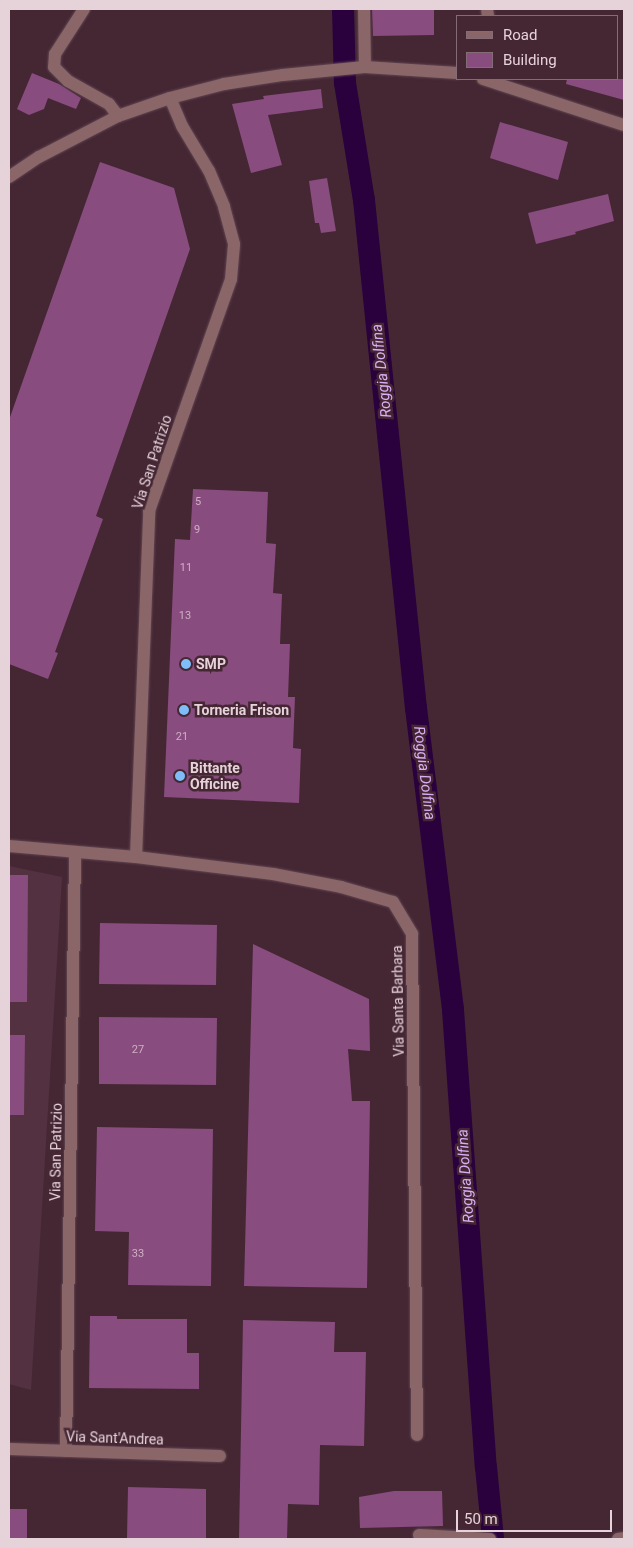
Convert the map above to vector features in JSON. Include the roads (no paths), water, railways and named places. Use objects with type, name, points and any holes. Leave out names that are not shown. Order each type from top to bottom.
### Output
[{"type":"street","points":[[84,9],[55,54],[54,67],[68,81],[109,104],[118,116]]},
{"type":"street","points":[[360,68],[364,9]]},
{"type":"street","points":[[9,177],[38,157],[118,116],[170,98],[224,84],[328,70],[360,68],[456,73]]},
{"type":"street","points":[[488,80],[516,85],[624,125]]},
{"type":"street","name":"Via San Patrizio","points":[[136,857],[149,511],[231,279],[234,244],[224,206],[170,98]]},
{"type":"street","name":"Via Santa Barbara","points":[[9,846],[136,857],[274,874],[341,887],[393,902],[412,934],[417,1435]]},
{"type":"street","name":"Via San Patrizio","points":[[66,1451],[75,853]]},
{"type":"street","name":"Via Sant'Andrea","points":[[9,1449],[220,1456]]},
{"type":"street","points":[[419,1535],[468,1536],[490,1539]]},
{"type":"street","points":[[618,1539],[624,1538]]},
{"type":"waterway","name":"Roggia Dolfina","points":[[343,9],[345,83],[364,200],[416,708],[453,1010],[486,1467],[493,1539]]},
{"type":"place","name":"SMP","points":[[186,664]]},
{"type":"place","name":"Torneria Frison","points":[[184,710]]},
{"type":"place","name":"Bittante Officine","points":[[180,776]]}]
